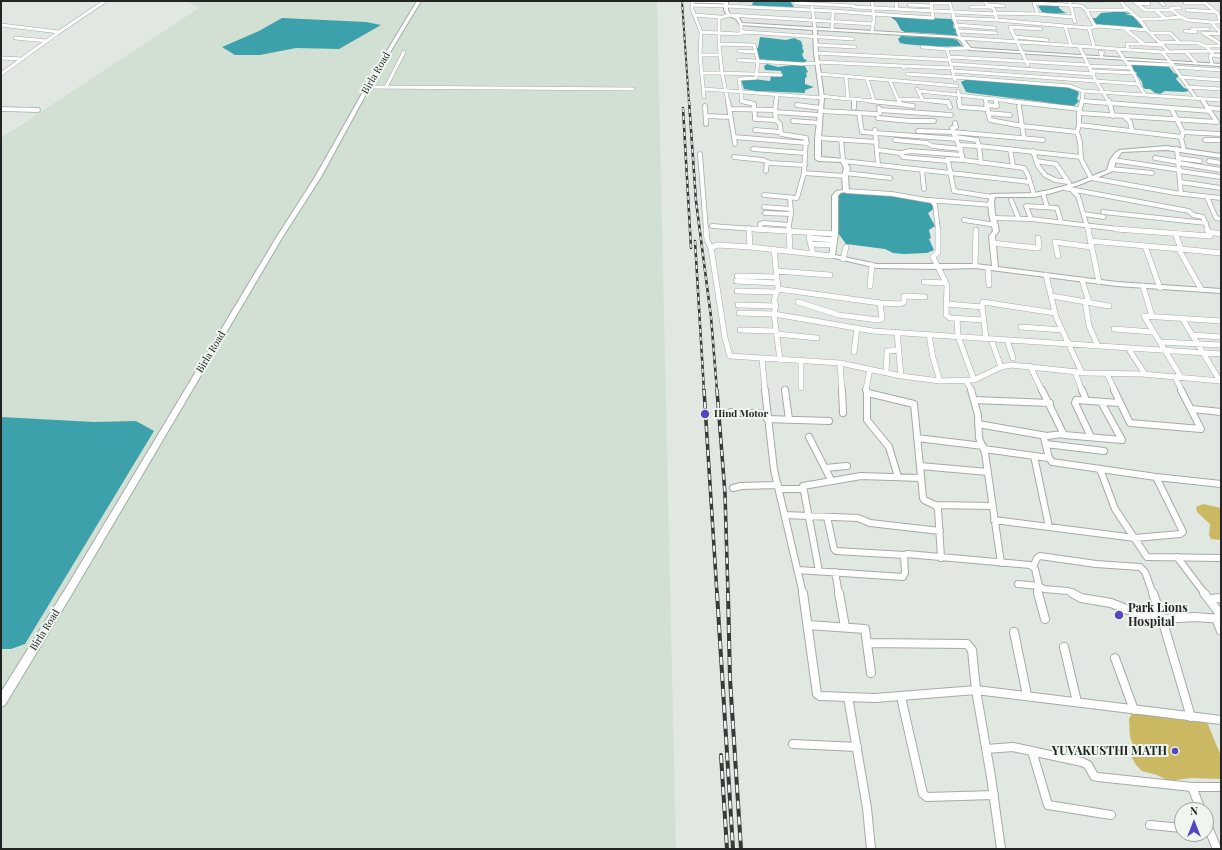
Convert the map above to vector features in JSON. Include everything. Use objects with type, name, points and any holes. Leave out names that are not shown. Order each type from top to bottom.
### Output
[{"type":"street","points":[[1,74],[105,1]]},
{"type":"street","name":"Birla Road","points":[[1,702],[276,243],[314,183],[419,1]]},
{"type":"street","points":[[704,97],[703,73],[700,55],[701,32],[692,9],[692,1],[727,8],[741,16],[873,24]]},
{"type":"street","points":[[740,1],[752,1],[751,7]]},
{"type":"street","points":[[852,1],[854,6],[854,23]]},
{"type":"street","points":[[872,1],[872,32]]},
{"type":"street","points":[[896,1],[897,9]]},
{"type":"street","points":[[985,1],[996,13],[995,28],[998,41]]},
{"type":"street","points":[[1095,26],[1087,8],[1087,1],[1102,1]]},
{"type":"street","points":[[1121,1],[1168,50]]},
{"type":"street","points":[[1135,2],[1149,4],[1148,1]]},
{"type":"street","points":[[1160,1],[1164,5]]},
{"type":"street","points":[[792,19],[792,9],[795,2],[831,3],[873,8],[971,13],[1038,14],[1073,17]]},
{"type":"street","points":[[909,5],[950,2],[953,18],[955,19],[960,38],[968,48]]},
{"type":"street","points":[[1135,2],[1145,10],[1171,10],[1188,20],[1211,22],[1220,21]]},
{"type":"street","points":[[1185,3],[1204,2],[1219,14],[1220,21]]},
{"type":"street","points":[[812,3],[817,45],[816,54],[822,97],[818,138],[818,159]]},
{"type":"street","points":[[700,10],[742,6],[933,18],[931,3]]},
{"type":"street","points":[[1038,14],[1033,3],[1070,3],[1087,8],[1108,11],[1128,10]]},
{"type":"street","points":[[1070,3],[1073,17],[1076,22]]},
{"type":"street","points":[[692,5],[727,8],[738,18],[741,24],[741,31],[744,32]]},
{"type":"street","points":[[974,19],[971,13],[970,5],[1004,6]]},
{"type":"street","points":[[741,16],[742,6]]},
{"type":"street","points":[[1171,10],[1170,7],[1180,8]]},
{"type":"street","points":[[727,8],[720,17],[718,33],[722,73],[727,90],[735,144]]},
{"type":"street","points":[[759,8],[759,17]]},
{"type":"street","points":[[774,8],[779,18]]},
{"type":"street","points":[[1155,10],[1165,18]]},
{"type":"street","points":[[1187,10],[1219,14]]},
{"type":"street","points":[[832,30],[833,11]]},
{"type":"street","points":[[695,15],[720,17]]},
{"type":"street","points":[[1139,19],[1181,17]]},
{"type":"street","points":[[1195,17],[1220,21]]},
{"type":"street","points":[[953,18],[1089,28],[1095,26],[1170,33],[1180,43]]},
{"type":"street","points":[[1211,22],[1221,34]]},
{"type":"street","points":[[741,24],[1128,50],[1162,52],[1168,50],[1185,51],[1212,53],[1221,56]]},
{"type":"street","points":[[1034,83],[1027,61],[1010,26],[1042,31],[1039,24]]},
{"type":"street","points":[[1,25],[59,32]]},
{"type":"street","points":[[957,25],[995,28]]},
{"type":"street","points":[[1065,26],[1071,46]]},
{"type":"street","points":[[1089,28],[1094,47]]},
{"type":"street","points":[[1125,29],[1144,44]]},
{"type":"street","points":[[1195,32],[1192,29],[1218,30]]},
{"type":"street","points":[[852,31],[857,55]]},
{"type":"street","points":[[959,31],[996,33]]},
{"type":"street","points":[[1185,31],[1221,34]]},
{"type":"street","points":[[701,32],[739,34],[744,32],[853,39]]},
{"type":"street","points":[[754,46],[758,42],[760,33]]},
{"type":"street","points":[[1204,33],[1221,45]]},
{"type":"street","points":[[1015,37],[1046,38],[1048,44]]},
{"type":"street","points":[[15,38],[47,41]]},
{"type":"street","points":[[1128,50],[1127,44],[1180,43],[1205,46],[1221,45]]},
{"type":"street","points":[[719,44],[754,46]]},
{"type":"street","points":[[817,45],[855,47]]},
{"type":"street","points":[[754,46],[758,61],[755,79],[739,79],[742,101],[754,103],[754,123],[780,124]]},
{"type":"street","points":[[922,46],[1083,56],[1102,55],[1122,58],[1221,65]]},
{"type":"street","points":[[1078,46],[1096,81],[1108,98],[1113,116]]},
{"type":"street","points":[[1205,46],[1212,53]]},
{"type":"street","points":[[947,48],[954,78],[958,86],[960,107]]},
{"type":"street","points":[[1117,49],[1122,58],[1131,68],[1145,95]]},
{"type":"street","points":[[983,50],[988,67],[989,80]]},
{"type":"street","points":[[739,51],[756,52]]},
{"type":"street","points":[[1185,51],[1196,63]]},
{"type":"street","points":[[1212,53],[1221,51]]},
{"type":"street","points":[[386,87],[404,52]]},
{"type":"street","points":[[1162,52],[1174,66],[1180,77],[1196,98]]},
{"type":"street","points":[[1212,53],[1210,56],[1210,64],[1221,79]]},
{"type":"street","points":[[816,54],[986,59],[1131,68]]},
{"type":"street","points":[[700,55],[720,55]]},
{"type":"street","points":[[881,56],[882,65]]},
{"type":"street","points":[[1,58],[23,59]]},
{"type":"street","points":[[738,60],[802,64],[818,62],[952,68],[988,67],[1093,73],[1134,73]]},
{"type":"street","points":[[1126,63],[1221,70]]},
{"type":"street","points":[[902,66],[907,74],[909,82]]},
{"type":"street","points":[[952,68],[988,74],[1139,84]]},
{"type":"street","points":[[703,73],[781,75]]},
{"type":"street","points":[[819,74],[958,86]]},
{"type":"street","points":[[907,74],[1069,86],[1083,91],[1221,100]]},
{"type":"street","points":[[846,77],[848,99]]},
{"type":"street","points":[[1180,77],[1221,79]]},
{"type":"street","points":[[867,79],[874,101]]},
{"type":"street","points":[[890,81],[900,104]]},
{"type":"street","points":[[914,82],[923,100]]},
{"type":"street","points":[[368,87],[633,89]]},
{"type":"street","points":[[1187,87],[1221,89]]},
{"type":"street","points":[[704,90],[727,90],[854,99],[913,106]]},
{"type":"street","points":[[1083,91],[1083,101],[1079,111],[1079,125],[1077,132],[1080,142],[1081,157],[1090,178]]},
{"type":"street","points":[[918,92],[995,98],[1113,116],[1217,122]]},
{"type":"street","points":[[777,94],[775,111],[776,120],[780,124],[780,132]]},
{"type":"street","points":[[950,107],[997,106],[995,98]]},
{"type":"street","points":[[854,99],[854,108]]},
{"type":"street","points":[[898,99],[948,102],[956,127],[952,128],[960,147],[963,160]]},
{"type":"street","points":[[1202,99],[1221,128]]},
{"type":"street","points":[[1083,101],[1171,108],[1209,110],[1221,109]]},
{"type":"street","points":[[879,102],[879,125]]},
{"type":"street","points":[[796,105],[820,111]]},
{"type":"street","points":[[705,106],[706,124]]},
{"type":"street","points":[[1019,106],[1024,138]]},
{"type":"street","points":[[1139,106],[1145,118]]},
{"type":"street","points":[[987,107],[1010,116]]},
{"type":"street","points":[[987,107],[988,118],[991,120],[1022,126],[1077,132]]},
{"type":"street","points":[[1171,108],[1178,120],[1184,150]]},
{"type":"street","points":[[1,109],[38,110]]},
{"type":"street","points":[[730,109],[951,115]]},
{"type":"street","points":[[859,113],[862,132],[875,131],[1043,140]]},
{"type":"street","points":[[878,114],[910,121],[934,121]]},
{"type":"street","points":[[706,116],[730,117]]},
{"type":"street","points":[[1125,116],[1130,122],[1132,130]]},
{"type":"street","points":[[755,119],[776,120]]},
{"type":"street","points":[[793,121],[820,124]]},
{"type":"street","points":[[1079,125],[1182,134],[1221,134]]},
{"type":"street","points":[[750,138],[749,132],[753,130],[780,132],[781,135],[806,138],[807,143],[804,173],[798,198],[764,195]]},
{"type":"street","points":[[875,131],[878,150],[878,164]]},
{"type":"street","points":[[918,131],[955,135],[977,140],[981,163]]},
{"type":"street","points":[[734,137],[807,143]]},
{"type":"street","points":[[818,138],[877,142]]},
{"type":"street","points":[[841,139],[843,161],[847,168],[845,175],[846,191]]},
{"type":"street","points":[[895,140],[927,143],[932,146],[979,146],[1081,157]]},
{"type":"street","points":[[1205,140],[1221,140]]},
{"type":"street","points":[[946,154],[953,188],[956,192],[992,197],[995,194],[1034,195],[1071,186],[1107,173],[1111,169],[1112,160],[1122,151],[1152,148],[1177,149],[1221,156]]},
{"type":"street","points":[[1010,149],[1013,166]]},
{"type":"street","points":[[1177,149],[1181,194]]},
{"type":"street","points":[[753,150],[805,155],[818,159],[878,164],[1030,182]]},
{"type":"street","points":[[878,150],[901,153],[910,151],[962,155]]},
{"type":"street","points":[[1033,152],[1041,172],[1049,178],[1071,186],[1188,210],[1193,215],[1219,219]]},
{"type":"street","points":[[901,153],[902,156],[914,158],[963,160],[1025,168],[1034,195]]},
{"type":"street","points":[[700,154],[707,240],[711,248],[725,338],[730,356],[840,363],[901,376],[940,381],[974,380],[1001,367],[1011,365],[1082,373],[1145,374],[1220,381]]},
{"type":"street","points":[[734,157],[763,160],[767,162],[805,165]]},
{"type":"street","points":[[914,158],[916,169]]},
{"type":"street","points":[[1155,158],[1200,162]]},
{"type":"street","points":[[1112,160],[1221,177]]},
{"type":"street","points":[[1036,161],[1056,164],[1078,196],[1087,225],[1099,282]]},
{"type":"street","points":[[1179,161],[1221,170]]},
{"type":"street","points":[[1209,161],[1221,163]]},
{"type":"street","points":[[766,171],[767,162]]},
{"type":"street","points":[[1111,169],[1152,173]]},
{"type":"street","points":[[922,170],[924,189]]},
{"type":"street","points":[[804,173],[890,178]]},
{"type":"street","points":[[1090,178],[1181,194],[1221,198]]},
{"type":"street","points":[[1180,182],[1221,188]]},
{"type":"street","points":[[832,256],[835,196],[838,192],[846,191],[892,194],[927,200],[992,206]]},
{"type":"street","points":[[1043,193],[1047,207]]},
{"type":"street","points":[[989,285],[992,268],[992,236],[995,232],[996,225],[992,206],[992,197]]},
{"type":"street","points":[[1207,197],[1219,219]]},
{"type":"street","points":[[790,198],[791,211],[788,232],[790,252]]},
{"type":"street","points":[[927,200],[935,205],[938,221],[938,252],[933,257],[946,283],[948,291],[947,316],[984,320]]},
{"type":"street","points":[[1011,200],[1019,219]]},
{"type":"street","points":[[1031,219],[1026,206],[1057,208],[1061,222]]},
{"type":"street","points":[[764,210],[791,211]]},
{"type":"street","points":[[1084,214],[1103,214],[1206,224]]},
{"type":"street","points":[[994,218],[1031,219],[1210,236],[1203,217]]},
{"type":"street","points":[[964,220],[996,225]]},
{"type":"street","points":[[761,229],[760,224],[764,223],[789,225]]},
{"type":"street","points":[[712,226],[788,232],[808,232],[834,240]]},
{"type":"street","points":[[749,228],[750,247]]},
{"type":"street","points":[[975,266],[976,230]]},
{"type":"street","points":[[808,232],[813,254]]},
{"type":"street","points":[[1209,232],[1221,234]]},
{"type":"street","points":[[1175,233],[1179,248],[1200,289]]},
{"type":"street","points":[[810,238],[834,240]]},
{"type":"street","points":[[992,243],[1037,248],[1039,247],[1038,238]]},
{"type":"street","points":[[811,244],[834,240]]},
{"type":"street","points":[[1090,241],[1221,253]]},
{"type":"street","points":[[1058,256],[1055,242],[1091,247]]},
{"type":"street","points":[[711,248],[717,245],[774,249],[832,256],[872,265],[938,267],[975,266],[1099,282],[1160,288],[1221,291]]},
{"type":"street","points":[[1145,246],[1160,288]]},
{"type":"street","points":[[843,259],[846,247]]},
{"type":"street","points":[[774,249],[777,291],[774,300],[776,306],[774,314],[780,360]]},
{"type":"street","points":[[870,286],[872,265]]},
{"type":"street","points":[[736,278],[830,275]]},
{"type":"street","points":[[1046,275],[1055,313],[1082,373]]},
{"type":"street","points":[[1082,280],[1087,302],[1089,326],[1098,346]]},
{"type":"street","points":[[924,282],[946,283]]},
{"type":"street","points":[[1143,286],[1146,302],[1152,316]]},
{"type":"street","points":[[737,290],[777,291],[901,304],[904,302],[904,296],[925,297]]},
{"type":"street","points":[[1052,296],[1109,306]]},
{"type":"street","points":[[798,302],[833,313],[864,319],[882,320],[880,303]]},
{"type":"street","points":[[1001,367],[989,338],[984,320],[982,307],[983,302],[1055,313]]},
{"type":"street","points":[[947,304],[982,307]]},
{"type":"street","points":[[738,305],[776,306]]},
{"type":"street","points":[[739,313],[774,314],[864,329],[929,335],[1221,354]]},
{"type":"street","points":[[1107,374],[1130,423],[1201,429],[1166,350],[1144,317],[1152,316],[1221,321]]},
{"type":"street","points":[[957,318],[958,336],[974,380]]},
{"type":"street","points":[[1182,318],[1220,381]]},
{"type":"street","points":[[864,319],[864,329]]},
{"type":"street","points":[[854,352],[857,328]]},
{"type":"street","points":[[1021,328],[1062,330]]},
{"type":"street","points":[[1114,329],[1153,332]]},
{"type":"street","points":[[740,330],[817,338]]},
{"type":"street","points":[[897,332],[901,376]]},
{"type":"street","points":[[929,335],[933,358],[940,381]]},
{"type":"street","points":[[1192,335],[1221,337]]},
{"type":"street","points":[[1007,340],[1013,358]]},
{"type":"street","points":[[1160,342],[1221,345]]},
{"type":"street","points":[[1128,348],[1145,374]]},
{"type":"street","points":[[886,372],[887,350],[898,350]]},
{"type":"street","points":[[762,359],[774,470],[798,570],[808,625],[817,695],[848,698],[901,697],[976,690],[1027,695],[1134,710],[1221,720]]},
{"type":"street","points":[[801,361],[801,388]]},
{"type":"street","points":[[840,363],[843,413]]},
{"type":"street","points":[[1030,366],[1050,403],[1063,434]]},
{"type":"street","points":[[870,369],[867,392],[867,420],[889,447],[898,477]]},
{"type":"street","points":[[1075,372],[1086,400]]},
{"type":"street","points":[[966,381],[973,393],[979,438],[983,448],[988,472],[1000,563]]},
{"type":"street","points":[[785,389],[789,419]]},
{"type":"street","points":[[867,392],[914,403],[924,499],[938,509],[941,558]]},
{"type":"street","points":[[974,400],[1050,403]]},
{"type":"street","points":[[1091,437],[1075,402],[1076,400],[1120,403]]},
{"type":"street","points":[[978,424],[1047,436],[1063,434],[1122,439],[1101,402]]},
{"type":"street","points":[[1192,409],[1221,412]]},
{"type":"street","points":[[731,412],[789,419],[829,420]]},
{"type":"street","points":[[1047,436],[1044,438],[1049,458],[1052,462],[1156,477],[1221,484]]},
{"type":"street","points":[[809,437],[831,480]]},
{"type":"street","points":[[917,438],[1049,458]]},
{"type":"street","points":[[1046,444],[1104,451]]},
{"type":"street","points":[[1034,456],[1049,527]]},
{"type":"street","points":[[825,468],[847,466]]},
{"type":"street","points":[[920,466],[988,472]]},
{"type":"street","points":[[1100,469],[1115,509],[1147,556],[1221,558]]},
{"type":"street","points":[[803,489],[805,485],[865,476],[921,478]]},
{"type":"street","points":[[994,520],[1135,538],[1183,534],[1156,477]]},
{"type":"street","points":[[733,488],[741,486],[803,489]]},
{"type":"street","points":[[803,489],[810,516],[819,571]]},
{"type":"street","points":[[934,505],[992,506]]},
{"type":"street","points":[[785,515],[858,518],[870,523],[940,531]]},
{"type":"street","points":[[827,517],[836,551],[941,558],[1033,567]]},
{"type":"street","points":[[798,570],[904,576],[904,555]]},
{"type":"street","points":[[1033,567],[1037,558],[1040,556],[1096,564],[1140,567],[1145,572],[1162,619],[1191,717]]},
{"type":"street","points":[[1177,557],[1210,599],[1219,617],[1221,631]]},
{"type":"street","points":[[1033,567],[1040,586],[1037,591],[1045,619]]},
{"type":"street","points":[[835,572],[845,627]]},
{"type":"street","points":[[1018,584],[1040,586],[1047,590],[1068,591],[1081,598],[1111,603],[1131,612],[1162,619],[1219,617]]},
{"type":"street","points":[[1210,599],[1221,598]]},
{"type":"street","points":[[808,625],[864,628],[866,631],[871,673]]},
{"type":"street","points":[[1014,632],[1027,695]]},
{"type":"street","points":[[867,643],[970,645],[972,650],[976,690],[994,794],[1001,849]]},
{"type":"street","points":[[1064,648],[1077,702]]},
{"type":"street","points":[[1115,658],[1134,710]]},
{"type":"street","points":[[901,697],[922,792],[925,796],[994,794]]},
{"type":"street","points":[[848,698],[869,822],[871,849]]},
{"type":"street","points":[[793,744],[857,747]]},
{"type":"street","points":[[986,748],[1008,747],[1086,763],[1096,777],[1192,787],[1221,787]]},
{"type":"street","points":[[1032,751],[1048,805],[1111,815]]},
{"type":"street","points":[[1192,787],[1198,802]]},
{"type":"street","points":[[1150,825],[1174,827]]},
{"type":"shaded area","points":[[186,1],[657,1],[676,849],[1,849],[1,138],[199,8]]},
{"type":"shaded area","points":[[1203,504],[1221,508],[1221,540],[1211,539],[1209,535],[1210,524],[1197,512],[1196,507]]},
{"type":"shaded area","name":"YUVAKUSTHI MATH","points":[[1132,713],[1207,722],[1221,756],[1221,779],[1191,778],[1169,781],[1157,775],[1142,771],[1136,765],[1131,756],[1133,745],[1130,737],[1129,719]]},
{"type":"water","points":[[790,1],[794,7],[750,6],[753,4],[751,2]]},
{"type":"water","points":[[1038,6],[1059,6],[1059,8],[1067,13],[1050,14],[1042,12]]},
{"type":"water","points":[[1114,12],[1132,14],[1125,14],[1133,16],[1140,24],[1147,26],[1144,27],[1146,29],[1096,25],[1092,18],[1096,18],[1101,13]]},
{"type":"water","points":[[889,16],[951,19],[954,23],[953,27],[957,31],[955,32],[959,36],[905,32],[901,30],[896,21]]},
{"type":"water","points":[[282,18],[366,22],[381,25],[339,49],[296,48],[260,55],[235,55],[222,47],[259,31]]},
{"type":"water","points":[[901,36],[950,38],[957,40],[962,46],[936,47],[905,44],[900,43],[898,39]]},
{"type":"water","points":[[760,37],[786,40],[794,38],[801,41],[804,52],[802,54],[804,59],[807,60],[802,65],[805,66],[808,72],[806,73],[807,77],[805,78],[805,84],[814,87],[805,90],[805,93],[756,91],[744,89],[741,80],[745,78],[770,81],[771,76],[782,76],[781,71],[765,70],[764,66],[767,64],[778,67],[799,64],[759,59],[757,52],[754,50],[758,48]]},
{"type":"water","points":[[1135,63],[1169,67],[1174,73],[1179,75],[1176,79],[1184,88],[1188,89],[1188,91],[1165,91],[1160,94],[1155,93],[1150,89],[1145,89],[1136,74],[1137,73],[1131,69]]},
{"type":"water","points":[[970,78],[1060,85],[1075,89],[1079,93],[1077,99],[1079,101],[1074,106],[1066,106],[966,92],[961,82]]},
{"type":"water","points":[[845,192],[889,195],[929,201],[935,208],[928,213],[935,226],[929,230],[931,238],[929,239],[934,250],[927,253],[904,254],[893,253],[885,249],[846,244],[838,233],[835,221],[839,213],[835,196]]},
{"type":"water","points":[[1,417],[94,422],[136,421],[154,431],[25,644],[11,649],[1,649]]},
{"type":"railway","points":[[682,1],[689,102]]},
{"type":"railway","points":[[689,101],[696,201],[711,317],[717,391]]},
{"type":"railway","points":[[683,108],[691,248]]},
{"type":"railway","points":[[695,241],[704,391]]},
{"type":"railway","points":[[704,390],[717,594]]},
{"type":"railway","points":[[717,390],[725,494],[728,594]]},
{"type":"railway","points":[[717,593],[733,849]]},
{"type":"railway","points":[[728,593],[730,679],[741,849]]},
{"type":"railway","points":[[721,755],[727,849]]},
{"type":"place","name":"Hind Motor","points":[[705,414]]},
{"type":"place","name":"Park Lions Hospital","points":[[1119,615]]},
{"type":"place","name":"YUVAKUSTHI MATH","points":[[1175,751]]}]
